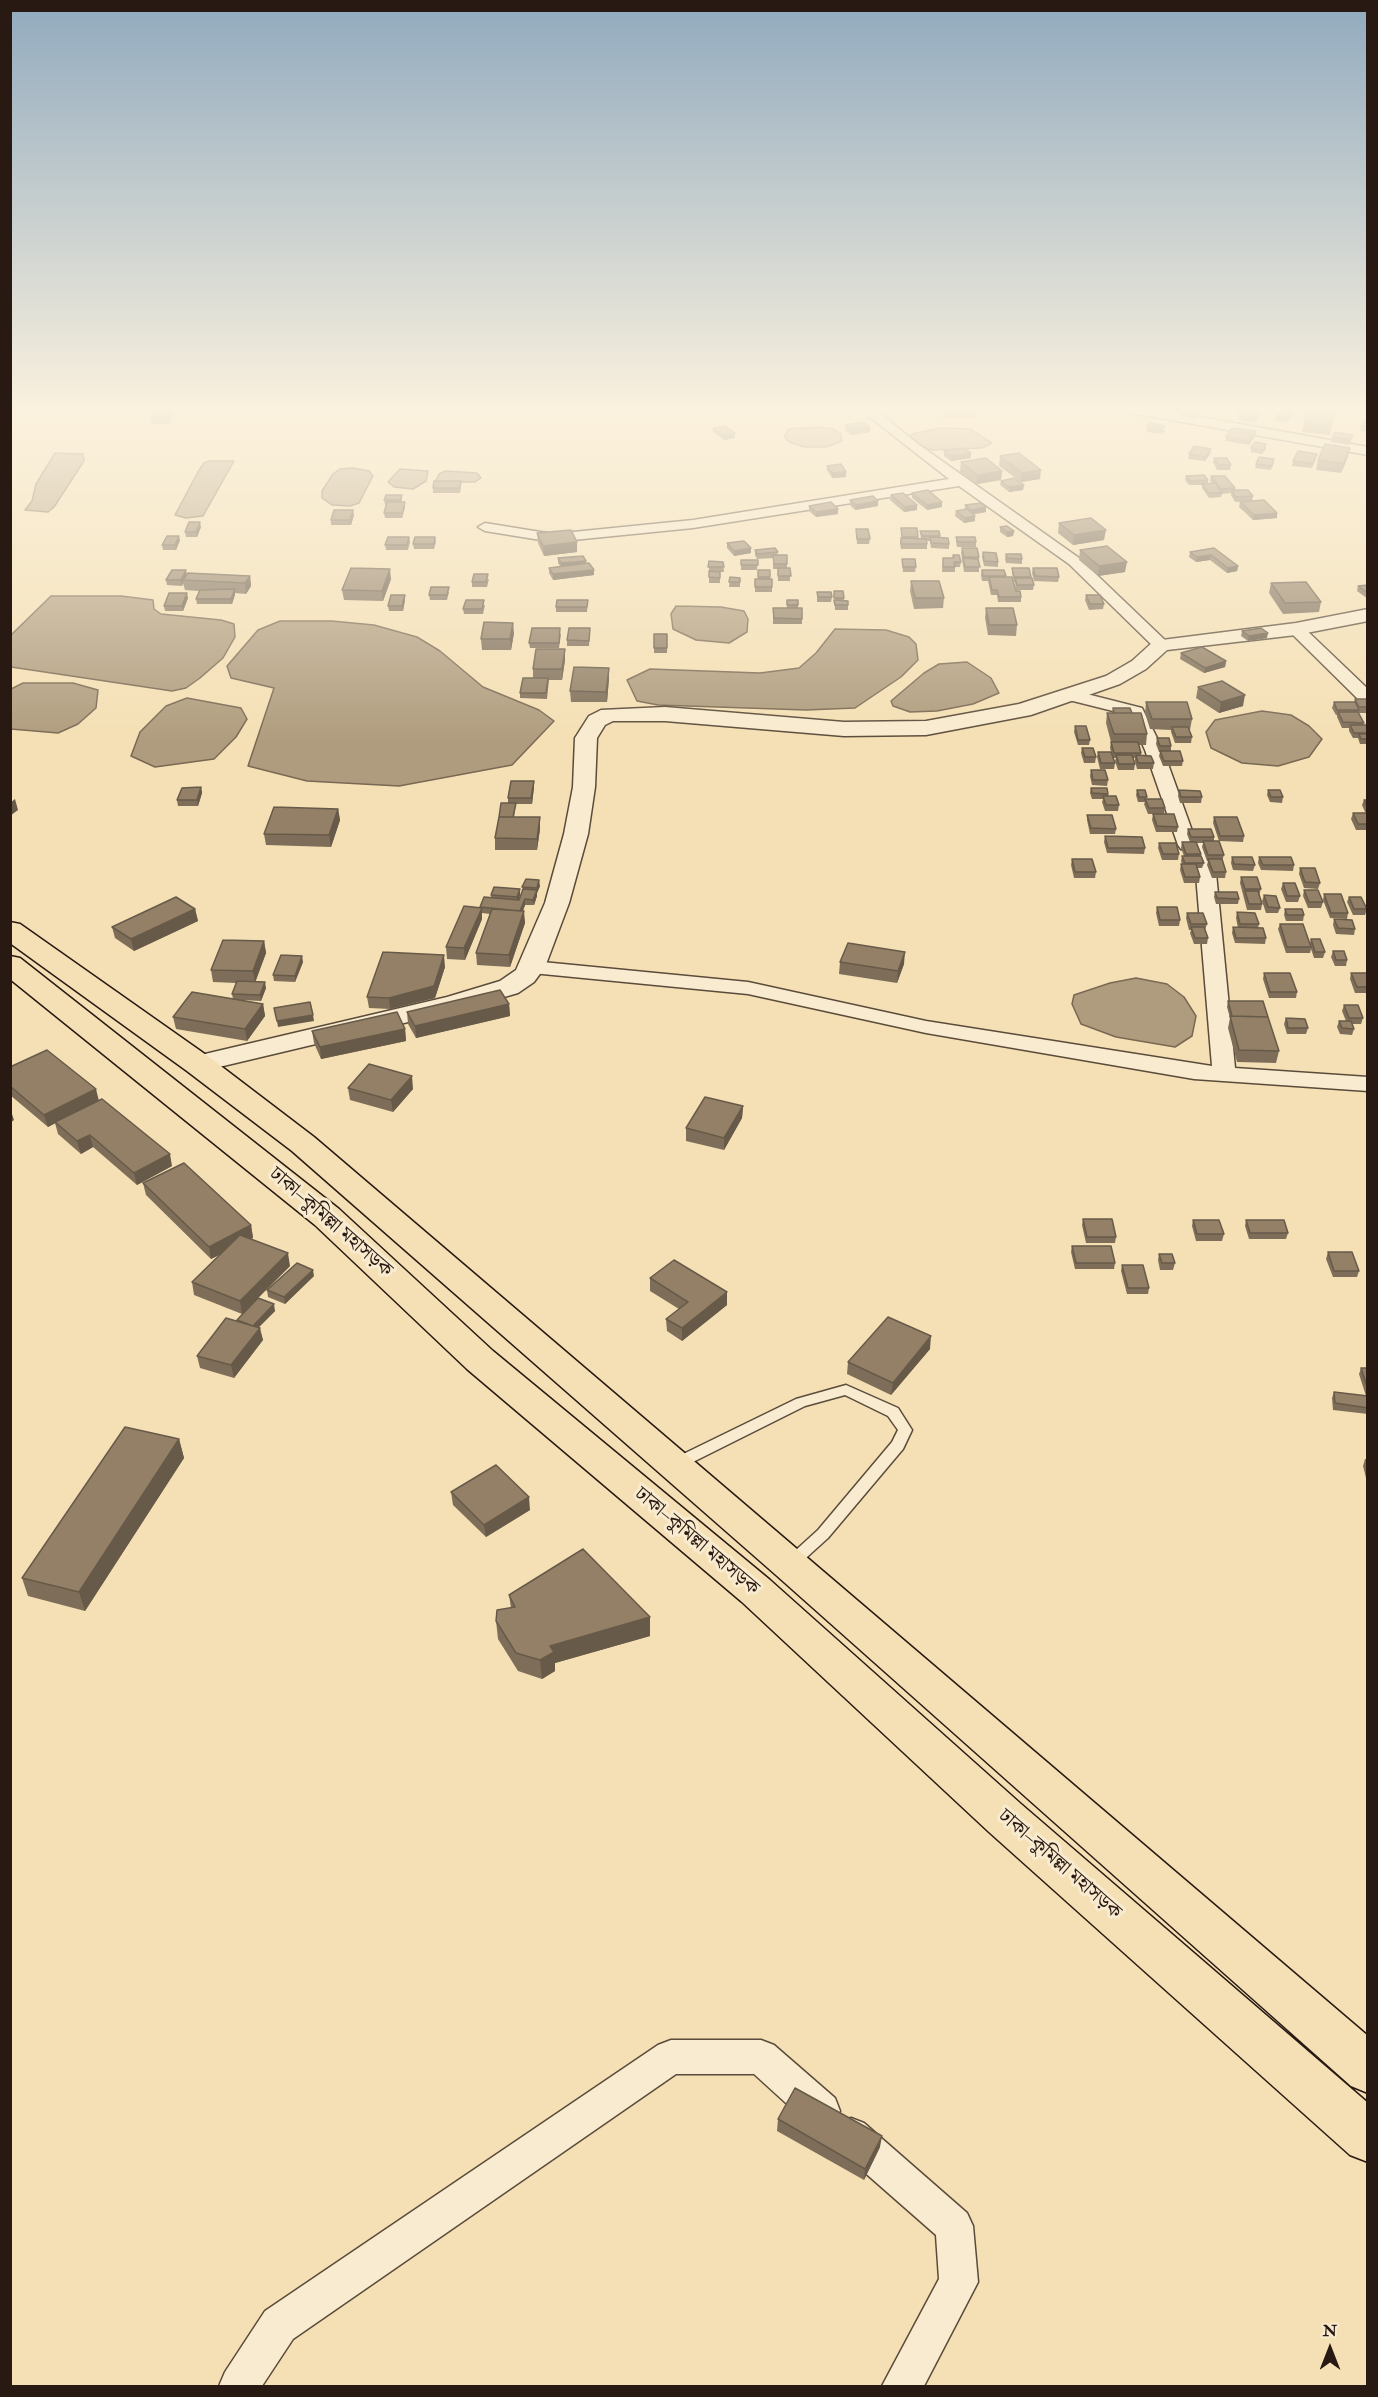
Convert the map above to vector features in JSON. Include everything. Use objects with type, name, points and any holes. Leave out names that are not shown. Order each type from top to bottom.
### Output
[{"type":"highway","points":[[10,930],[198,1064],[303,1144],[790,1564],[1368,2069]]},
{"type":"highway","name":"ঢাকা–কুমিল্লা মহাসড়ক","points":[[10,964],[327,1217],[480,1360],[756,1591],[1005,1818],[1368,2137]]},
{"type":"street","points":[[485,527],[554,538],[725,519]]},
{"type":"street","points":[[1016,519],[1074,561],[1161,645]]},
{"type":"street","points":[[198,1064],[454,1003],[509,987],[525,976],[532,967],[557,903],[576,834],[584,788],[584,745],[597,721],[609,716],[651,713],[844,729],[926,728],[1023,710],[1071,695],[1113,680],[1138,665],[1161,645],[1296,629],[1368,615]]},
{"type":"street","points":[[1296,629],[1368,699]]},
{"type":"street","points":[[1071,695],[1136,712],[1154,750],[1188,844],[1200,845],[1205,863],[1224,1074]]},
{"type":"street","points":[[532,967],[748,988],[926,1027],[1194,1072],[1368,1084]]},
{"type":"street","points":[[239,2386],[279,2325],[671,2057],[761,2057],[954,2226],[959,2282],[902,2386]]},
{"type":"lane","points":[[673,1465],[801,1402],[846,1390],[893,1412],[905,1430],[898,1445],[824,1534],[790,1564]]},
{"type":"shaded area","points":[[51,596],[121,596],[153,600],[154,609],[161,614],[221,620],[234,624],[235,637],[223,658],[200,678],[186,688],[172,691],[11,667],[11,635]]},
{"type":"shaded area","points":[[676,606],[721,607],[744,611],[748,619],[747,632],[729,643],[696,640],[673,629],[671,614]]},
{"type":"shaded area","points":[[280,621],[332,621],[374,625],[417,637],[440,651],[483,687],[539,710],[554,721],[512,765],[399,786],[307,781],[248,766],[274,688],[231,678],[227,666],[258,630]]},
{"type":"shaded area","points":[[835,629],[886,630],[909,637],[916,644],[918,660],[901,677],[855,708],[806,710],[658,705],[637,701],[627,680],[650,669],[760,673],[799,668],[816,653]]},
{"type":"shaded area","points":[[967,662],[991,678],[999,693],[973,704],[937,711],[910,712],[893,706],[891,701],[924,673],[939,664]]},
{"type":"shaded area","points":[[23,683],[73,683],[98,690],[96,708],[78,724],[58,733],[11,729],[11,689]]},
{"type":"shaded area","points":[[187,698],[241,708],[247,719],[236,737],[214,759],[155,767],[131,756],[140,732],[166,706]]},
{"type":"shaded area","points":[[1262,711],[1291,715],[1309,726],[1322,739],[1309,757],[1278,766],[1242,763],[1211,748],[1206,732],[1215,720]]},
{"type":"shaded area","points":[[1136,978],[1167,984],[1184,997],[1196,1016],[1192,1036],[1175,1047],[1116,1037],[1081,1024],[1072,1004],[1074,995],[1110,983]]},
{"type":"building","points":[[1092,519],[1106,530],[1074,535],[1059,523]]},
{"type":"building","points":[[189,522],[200,522],[196,532],[185,532]]},
{"type":"building","points":[[1007,526],[1014,531],[1007,532],[1000,527]]},
{"type":"building","points":[[901,528],[917,528],[918,537],[902,537]]},
{"type":"building","points":[[856,529],[868,529],[870,539],[857,539]]},
{"type":"building","points":[[571,530],[577,542],[543,546],[537,533]]},
{"type":"building","points":[[920,531],[939,531],[940,536],[922,536]]},
{"type":"building","points":[[167,536],[179,536],[175,545],[162,545]]},
{"type":"building","points":[[388,537],[409,537],[407,545],[385,545]]},
{"type":"building","points":[[415,537],[435,537],[434,544],[413,544]]},
{"type":"building","points":[[930,537],[948,538],[949,544],[931,543]]},
{"type":"building","points":[[956,537],[975,537],[976,542],[958,542]]},
{"type":"building","points":[[901,538],[926,539],[927,544],[901,544]]},
{"type":"building","points":[[744,541],[751,548],[734,551],[727,543]]},
{"type":"building","points":[[1107,546],[1127,562],[1099,566],[1080,550]]},
{"type":"building","points":[[775,548],[778,552],[757,554],[755,550]]},
{"type":"building","points":[[962,548],[977,548],[979,557],[964,557]]},
{"type":"building","points":[[1214,548],[1238,566],[1228,568],[1211,555],[1197,557],[1190,552]]},
{"type":"building","points":[[983,552],[996,553],[998,562],[984,561]]},
{"type":"building","points":[[1006,554],[1021,554],[1022,559],[1007,558]]},
{"type":"building","points":[[773,555],[787,555],[787,564],[774,564]]},
{"type":"building","points":[[953,555],[959,555],[961,562],[954,562],[955,567],[943,567],[943,558],[954,558]]},
{"type":"building","points":[[583,556],[586,561],[561,563],[558,558]]},
{"type":"building","points":[[963,558],[978,559],[980,567],[965,567]]},
{"type":"building","points":[[902,559],[915,559],[916,567],[903,567]]},
{"type":"building","points":[[741,560],[758,560],[758,565],[741,565]]},
{"type":"building","points":[[709,561],[723,562],[724,567],[708,567]]},
{"type":"building","points":[[589,563],[594,570],[553,574],[549,568]]},
{"type":"building","points":[[351,568],[390,569],[382,591],[342,590]]},
{"type":"building","points":[[778,568],[790,568],[791,576],[778,576]]},
{"type":"building","points":[[1012,568],[1029,568],[1031,577],[1014,577]]},
{"type":"building","points":[[1033,568],[1057,568],[1059,577],[1035,576]]},
{"type":"building","points":[[172,570],[186,570],[181,580],[166,580]]},
{"type":"building","points":[[758,570],[770,570],[770,577],[758,577]]},
{"type":"building","points":[[982,570],[1004,570],[1006,576],[983,576]]},
{"type":"building","points":[[709,571],[720,572],[720,578],[709,577]]},
{"type":"building","points":[[188,573],[250,576],[245,583],[183,580]]},
{"type":"building","points":[[474,574],[488,574],[486,582],[472,582]]},
{"type":"building","points":[[730,577],[740,578],[740,582],[729,582]]},
{"type":"building","points":[[989,577],[1012,577],[1016,591],[1020,591],[1021,597],[999,597],[997,590],[992,590]]},
{"type":"building","points":[[1015,578],[1032,578],[1034,585],[1017,585]]},
{"type":"building","points":[[755,579],[772,579],[772,587],[755,587]]},
{"type":"building","points":[[911,581],[939,581],[944,598],[915,598]]},
{"type":"building","points":[[1306,582],[1321,602],[1285,603],[1271,583]]},
{"type":"building","points":[[1368,585],[1368,593],[1358,586]]},
{"type":"building","points":[[431,587],[449,587],[447,595],[429,595]]},
{"type":"building","points":[[235,589],[231,599],[196,599],[200,590]]},
{"type":"building","points":[[834,591],[843,591],[844,598],[834,598]]},
{"type":"building","points":[[817,592],[831,592],[832,597],[818,597]]},
{"type":"building","points":[[169,593],[187,593],[182,606],[164,606]]},
{"type":"building","points":[[391,595],[405,595],[402,606],[388,606]]},
{"type":"building","points":[[1086,595],[1100,595],[1104,604],[1090,604]]},
{"type":"building","points":[[466,600],[484,600],[482,609],[463,609]]},
{"type":"building","points":[[557,600],[588,600],[587,607],[556,607]]},
{"type":"building","points":[[787,600],[798,600],[798,605],[787,605]]},
{"type":"building","points":[[834,600],[848,601],[848,605],[835,605]]},
{"type":"building","points":[[773,608],[802,608],[802,619],[774,618]]},
{"type":"building","points":[[986,608],[1013,608],[1017,625],[989,625]]},
{"type":"building","points":[[484,622],[513,623],[510,639],[481,639]]},
{"type":"building","points":[[532,628],[560,628],[559,643],[529,643]]},
{"type":"building","points":[[569,628],[590,628],[589,641],[567,640]]},
{"type":"building","points":[[1261,628],[1268,633],[1249,636],[1242,631]]},
{"type":"building","points":[[654,634],[667,634],[667,648],[654,648]]},
{"type":"building","points":[[1202,647],[1226,661],[1205,668],[1181,653]]},
{"type":"building","points":[[536,649],[565,649],[562,669],[533,669]]},
{"type":"building","points":[[574,667],[609,668],[606,692],[570,691]]},
{"type":"building","points":[[523,678],[548,678],[546,693],[520,693]]},
{"type":"building","points":[[1222,681],[1245,695],[1221,702],[1198,687]]},
{"type":"building","points":[[1355,699],[1366,699],[1368,707],[1359,707]]},
{"type":"building","points":[[1146,702],[1187,702],[1192,719],[1152,719]]},
{"type":"building","points":[[1334,702],[1355,702],[1359,710],[1337,710]]},
{"type":"building","points":[[1113,708],[1130,708],[1132,713],[1114,713]]},
{"type":"building","points":[[1338,712],[1358,712],[1364,723],[1343,722]]},
{"type":"building","points":[[1107,713],[1141,713],[1147,734],[1114,734]]},
{"type":"building","points":[[1350,725],[1368,725],[1368,733],[1354,733]]},
{"type":"building","points":[[1075,726],[1086,726],[1090,740],[1078,740]]},
{"type":"building","points":[[1172,727],[1188,727],[1192,737],[1176,737]]},
{"type":"building","points":[[1359,734],[1368,734],[1368,739],[1361,739]]},
{"type":"building","points":[[1157,738],[1169,738],[1171,746],[1160,746]]},
{"type":"building","points":[[1111,742],[1138,742],[1141,753],[1114,753]]},
{"type":"building","points":[[1082,748],[1093,748],[1096,757],[1085,757]]},
{"type":"building","points":[[1160,751],[1180,751],[1183,761],[1164,761]]},
{"type":"building","points":[[1098,752],[1111,752],[1115,763],[1101,763]]},
{"type":"building","points":[[1116,755],[1132,755],[1135,764],[1119,764]]},
{"type":"building","points":[[1136,755],[1151,756],[1154,763],[1138,763]]},
{"type":"building","points":[[1091,770],[1105,770],[1108,780],[1093,780]]},
{"type":"building","points":[[511,781],[534,781],[531,798],[508,798]]},
{"type":"building","points":[[201,787],[197,800],[177,800],[182,788]]},
{"type":"building","points":[[1091,788],[1107,788],[1108,794],[1092,793]]},
{"type":"building","points":[[1137,790],[1145,790],[1147,797],[1139,797]]},
{"type":"building","points":[[1179,790],[1200,791],[1202,797],[1181,797]]},
{"type":"building","points":[[1268,790],[1280,790],[1283,797],[1271,797]]},
{"type":"building","points":[[1103,796],[1116,796],[1119,805],[1106,805]]},
{"type":"building","points":[[1145,799],[1162,799],[1165,808],[1149,808]]},
{"type":"building","points":[[501,803],[516,803],[513,817],[499,817]]},
{"type":"building","points":[[274,807],[338,809],[329,835],[264,834]]},
{"type":"building","points":[[1353,813],[1366,813],[1368,824],[1358,824]]},
{"type":"building","points":[[1153,814],[1174,814],[1178,827],[1157,826]]},
{"type":"building","points":[[1087,815],[1112,815],[1116,829],[1091,828]]},
{"type":"building","points":[[499,817],[540,817],[537,839],[495,838]]},
{"type":"building","points":[[1214,817],[1237,817],[1244,836],[1220,836]]},
{"type":"building","points":[[1188,829],[1211,829],[1214,837],[1191,837]]},
{"type":"building","points":[[1105,836],[1142,837],[1145,848],[1108,848]]},
{"type":"building","points":[[1203,841],[1219,841],[1224,855],[1208,855]]},
{"type":"building","points":[[1182,842],[1196,842],[1201,854],[1186,854]]},
{"type":"building","points":[[1159,843],[1176,843],[1179,854],[1163,854]]},
{"type":"building","points":[[1182,856],[1201,856],[1204,863],[1185,863]]},
{"type":"building","points":[[1232,857],[1252,857],[1255,865],[1234,864]]},
{"type":"building","points":[[1259,857],[1291,857],[1294,865],[1263,865]]},
{"type":"building","points":[[1072,859],[1092,859],[1096,872],[1075,872]]},
{"type":"building","points":[[1208,859],[1222,859],[1226,872],[1213,872]]},
{"type":"building","points":[[1181,864],[1196,864],[1200,877],[1185,877]]},
{"type":"building","points":[[1300,868],[1315,868],[1320,883],[1305,882]]},
{"type":"building","points":[[1241,877],[1257,877],[1261,889],[1245,889]]},
{"type":"building","points":[[526,879],[539,880],[537,888],[522,887]]},
{"type":"building","points":[[1283,883],[1295,883],[1300,896],[1287,896]]},
{"type":"building","points":[[494,887],[520,889],[517,897],[491,895]]},
{"type":"building","points":[[523,889],[537,890],[533,900],[525,899],[520,911],[480,907],[484,897],[519,900]]},
{"type":"building","points":[[1304,890],[1318,890],[1323,902],[1309,902]]},
{"type":"building","points":[[1245,891],[1258,891],[1262,904],[1249,904]]},
{"type":"building","points":[[1215,892],[1237,892],[1239,899],[1217,898]]},
{"type":"building","points":[[1324,894],[1341,894],[1348,913],[1331,913]]},
{"type":"building","points":[[1264,895],[1276,896],[1280,908],[1268,907]]},
{"type":"building","points":[[176,897],[195,909],[131,939],[112,927]]},
{"type":"building","points":[[1349,897],[1361,897],[1367,909],[1354,909]]},
{"type":"building","points":[[464,906],[482,908],[464,948],[446,947]]},
{"type":"building","points":[[1157,907],[1177,907],[1180,920],[1160,920]]},
{"type":"building","points":[[492,909],[524,911],[509,955],[476,953]]},
{"type":"building","points":[[1285,909],[1302,909],[1304,915],[1287,915]]},
{"type":"building","points":[[1237,912],[1255,913],[1259,924],[1240,924]]},
{"type":"building","points":[[1187,913],[1203,913],[1207,924],[1191,924]]},
{"type":"building","points":[[1334,919],[1352,920],[1355,929],[1338,928]]},
{"type":"building","points":[[1280,924],[1303,924],[1311,947],[1287,947]]},
{"type":"building","points":[[1191,927],[1204,927],[1208,938],[1195,938]]},
{"type":"building","points":[[1233,927],[1263,928],[1266,938],[1236,938]]},
{"type":"building","points":[[1311,939],[1320,939],[1325,952],[1315,952]]},
{"type":"building","points":[[223,940],[264,941],[253,971],[211,970]]},
{"type":"building","points":[[848,943],[905,952],[898,971],[840,962]]},
{"type":"building","points":[[1333,951],[1344,951],[1347,960],[1336,960]]},
{"type":"building","points":[[383,952],[444,955],[434,986],[389,998],[367,997]]},
{"type":"building","points":[[281,955],[302,956],[295,976],[273,975]]},
{"type":"building","points":[[1264,973],[1290,973],[1297,992],[1270,992]]},
{"type":"building","points":[[1351,973],[1368,973],[1368,987],[1357,987]]},
{"type":"building","points":[[237,981],[265,982],[260,995],[232,994]]},
{"type":"building","points":[[500,990],[509,1004],[415,1026],[407,1012]]},
{"type":"building","points":[[192,992],[263,1004],[245,1029],[173,1017]]},
{"type":"building","points":[[1228,1001],[1263,1001],[1268,1017],[1232,1016]]},
{"type":"building","points":[[310,1002],[313,1015],[277,1021],[274,1008]]},
{"type":"building","points":[[1344,1005],[1358,1005],[1363,1018],[1349,1018]]},
{"type":"building","points":[[397,1012],[405,1029],[320,1047],[312,1031]]},
{"type":"building","points":[[1230,1016],[1268,1017],[1279,1051],[1239,1050]]},
{"type":"building","points":[[1286,1018],[1305,1019],[1308,1028],[1288,1028]]},
{"type":"building","points":[[1339,1021],[1351,1021],[1354,1029],[1342,1028]]},
{"type":"building","points":[[47,1050],[96,1089],[44,1115],[10,1086],[10,1067]]},
{"type":"building","points":[[369,1064],[412,1076],[391,1100],[348,1088]]},
{"type":"building","points":[[705,1097],[743,1106],[724,1138],[686,1128]]},
{"type":"building","points":[[102,1099],[170,1154],[134,1173],[90,1135],[77,1141],[55,1122]]},
{"type":"building","points":[[184,1163],[251,1225],[209,1247],[143,1183]]},
{"type":"building","points":[[1083,1219],[1112,1219],[1116,1237],[1087,1237]]},
{"type":"building","points":[[1193,1220],[1219,1220],[1224,1234],[1197,1234]]},
{"type":"building","points":[[1246,1220],[1284,1220],[1288,1233],[1250,1233]]},
{"type":"building","points":[[240,1235],[288,1253],[240,1301],[192,1282]]},
{"type":"building","points":[[1072,1246],[1111,1246],[1115,1263],[1076,1263]]},
{"type":"building","points":[[1328,1252],[1352,1252],[1359,1271],[1334,1271]]},
{"type":"building","points":[[1159,1254],[1172,1254],[1175,1263],[1162,1263]]},
{"type":"building","points":[[674,1260],[727,1292],[682,1328],[666,1319],[688,1302],[650,1278]]},
{"type":"building","points":[[297,1263],[313,1270],[284,1297],[267,1290]]},
{"type":"building","points":[[1122,1265],[1143,1265],[1149,1288],[1128,1288]]},
{"type":"building","points":[[258,1298],[274,1304],[253,1326],[237,1320]]},
{"type":"building","points":[[888,1317],[931,1336],[893,1383],[848,1362]]},
{"type":"building","points":[[226,1318],[260,1328],[231,1365],[197,1356]]},
{"type":"building","points":[[1361,1368],[1368,1368],[1368,1389]]},
{"type":"building","points":[[1334,1392],[1368,1396],[1368,1408],[1335,1403]]},
{"type":"building","points":[[125,1427],[179,1439],[79,1592],[22,1578]]},
{"type":"building","points":[[496,1465],[529,1497],[484,1525],[451,1492]]},
{"type":"building","points":[[583,1549],[650,1617],[550,1646],[554,1652],[540,1660],[516,1653],[496,1621],[497,1610],[515,1607],[509,1595]]},
{"type":"building","points":[[795,2088],[882,2136],[865,2169],[778,2119]]}]
